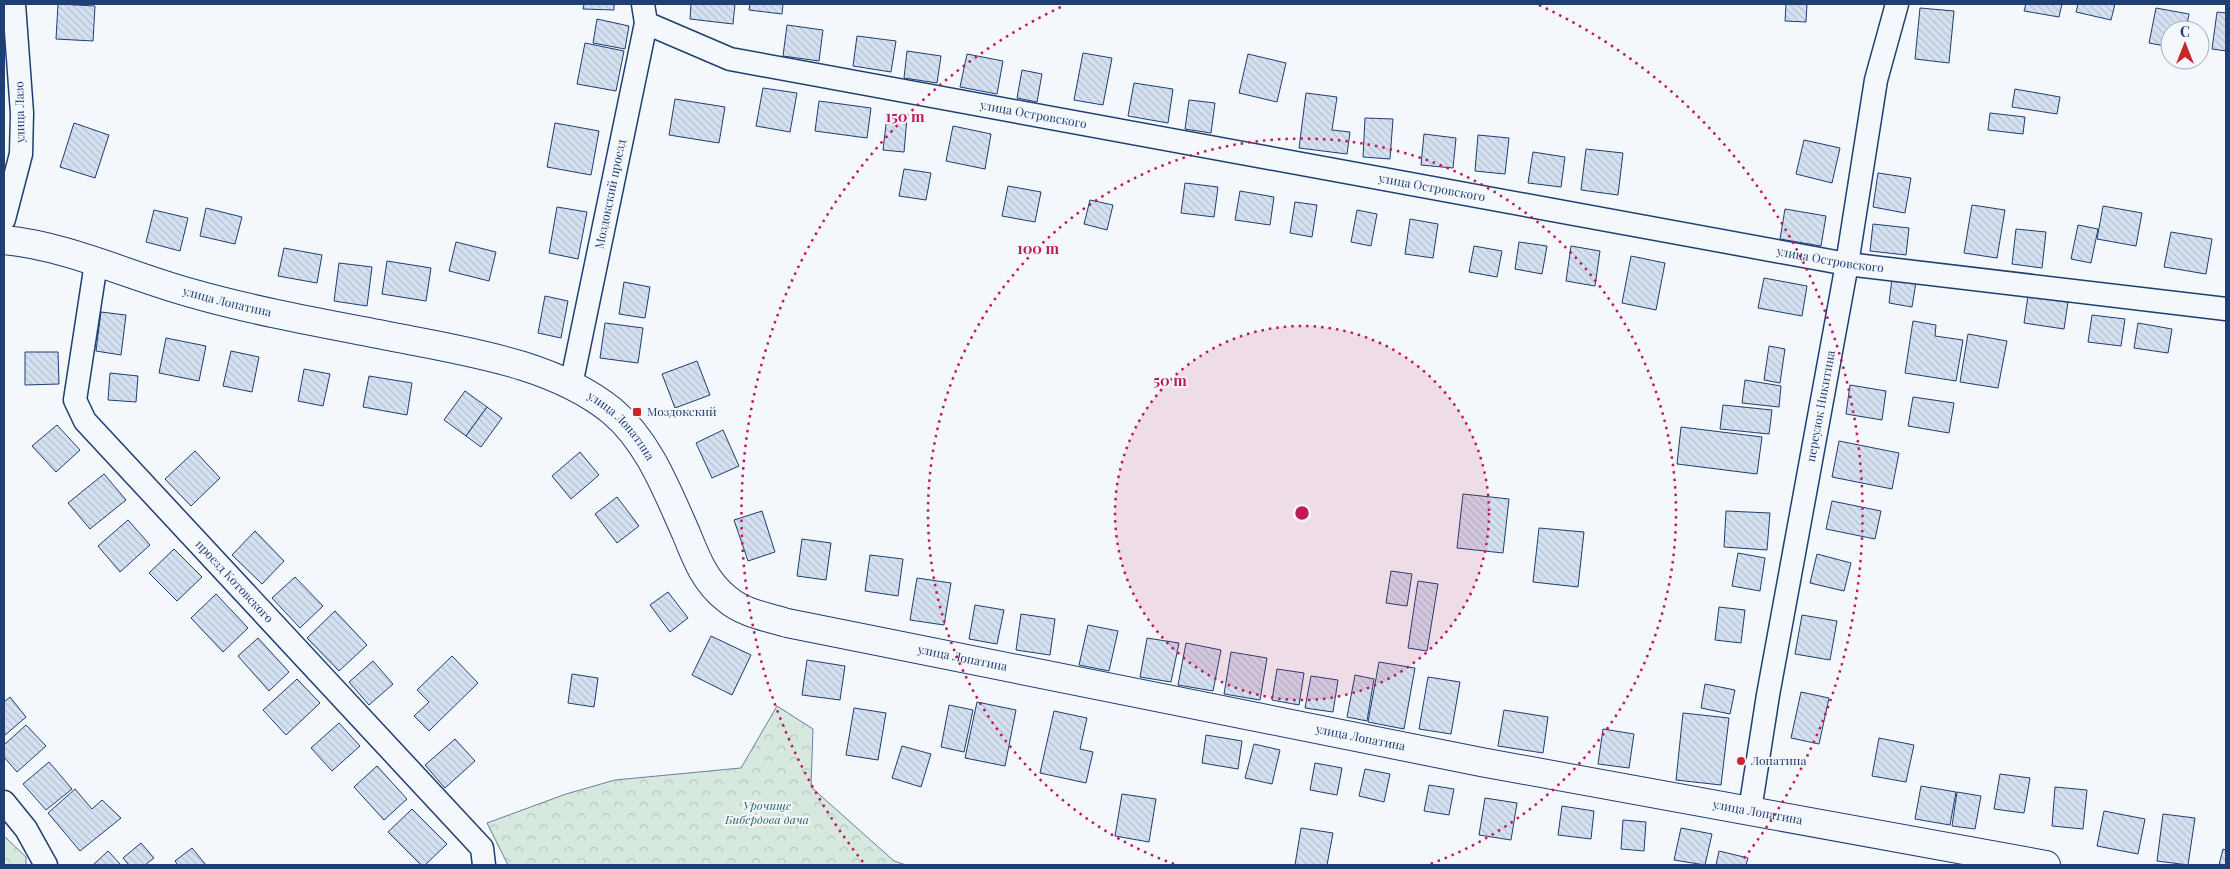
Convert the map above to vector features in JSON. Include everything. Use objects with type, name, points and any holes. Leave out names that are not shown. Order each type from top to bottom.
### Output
[{"type":"street","name":"улица Лазо","points":[[4,218],[21,154],[22,113],[14,4]]},
{"type":"street","name":"переулок Никитина","points":[[1750,810],[1768,695],[1846,264],[1876,80],[1898,4]]},
{"type":"street","name":"улица Островского","points":[[645,13],[730,59],[1846,264],[2226,309]]},
{"type":"street","name":"Моздокский проезд","points":[[571,386],[645,13]]},
{"type":"street","name":"улица Лопатина","points":[[4,240],[24,242],[190,293],[253,309],[502,360],[542,373],[571,386],[595,398],[633,432],[658,474],[698,562],[711,585],[728,601],[751,613],[787,623],[1481,762],[2046,865]]},
{"type":"street","name":"проезд Котовского","points":[[96,263],[75,400],[84,421],[482,848],[484,865]]},
{"type":"street","points":[[4,802],[26,829],[46,865]]},
{"type":"green space","name":"Урочище Бибердова дача","points":[[777,706],[813,729],[811,787],[894,861],[906,865],[508,865],[487,823],[566,794],[615,780],[741,768]]},
{"type":"green space","points":[[4,836],[26,857],[26,865],[4,865]]},
{"type":"building","points":[[58,4],[95,6],[93,41],[56,39]]},
{"type":"building","points":[[584,4],[614,4],[614,10],[583,9]]},
{"type":"building","points":[[691,4],[735,4],[733,24],[690,19]]},
{"type":"building","points":[[750,4],[783,4],[782,14],[749,10]]},
{"type":"building","points":[[1786,4],[1807,4],[1806,22],[1785,21]]},
{"type":"building","points":[[2026,4],[2062,4],[2059,17],[2024,11]]},
{"type":"building","points":[[2078,4],[2115,4],[2111,20],[2076,12]]},
{"type":"building","points":[[1920,8],[1954,11],[1949,63],[1915,59]]},
{"type":"building","points":[[2156,8],[2189,14],[2188,20],[2160,20],[2160,45],[2149,43]]},
{"type":"building","points":[[2217,12],[2226,13],[2226,51],[2212,49]]},
{"type":"building","points":[[597,19],[629,26],[625,49],[593,43]]},
{"type":"building","points":[[787,25],[823,30],[819,61],[783,56]]},
{"type":"building","points":[[857,36],[896,41],[891,72],[853,66]]},
{"type":"building","points":[[585,43],[624,51],[616,91],[577,84]]},
{"type":"building","points":[[907,51],[941,56],[937,83],[904,78]]},
{"type":"building","points":[[1083,53],[1112,58],[1103,105],[1074,100]]},
{"type":"building","points":[[967,54],[1003,61],[997,94],[960,87]]},
{"type":"building","points":[[1248,54],[1286,63],[1277,102],[1239,93]]},
{"type":"building","points":[[1022,70],[1042,74],[1037,102],[1017,98]]},
{"type":"building","points":[[1134,83],[1173,89],[1168,123],[1128,116]]},
{"type":"building","points":[[763,88],[797,93],[790,132],[756,126]]},
{"type":"building","points":[[2015,89],[2060,97],[2057,114],[2012,107]]},
{"type":"building","points":[[1306,93],[1337,97],[1332,130],[1350,132],[1347,154],[1299,148]]},
{"type":"building","points":[[675,99],[725,107],[719,143],[669,135]]},
{"type":"building","points":[[1189,100],[1215,103],[1211,133],[1185,129]]},
{"type":"building","points":[[819,101],[871,108],[867,138],[815,131]]},
{"type":"building","points":[[1990,113],[2025,117],[2023,134],[1988,130]]},
{"type":"building","points":[[887,116],[907,118],[904,152],[883,150]]},
{"type":"building","points":[[1365,118],[1393,119],[1390,159],[1363,157]]},
{"type":"building","points":[[74,123],[109,135],[95,178],[60,167]]},
{"type":"building","points":[[555,123],[599,131],[591,175],[547,167]]},
{"type":"building","points":[[953,126],[991,134],[985,169],[946,161]]},
{"type":"building","points":[[1424,134],[1456,138],[1453,168],[1421,165]]},
{"type":"building","points":[[1478,135],[1509,138],[1505,174],[1475,171]]},
{"type":"building","points":[[1804,140],[1840,148],[1832,183],[1796,174]]},
{"type":"building","points":[[1586,149],[1623,153],[1618,195],[1581,190]]},
{"type":"building","points":[[1533,152],[1565,157],[1561,187],[1528,183]]},
{"type":"building","points":[[904,169],[931,173],[926,200],[899,196]]},
{"type":"building","points":[[1878,173],[1911,178],[1905,213],[1873,207]]},
{"type":"building","points":[[1185,183],[1218,187],[1214,217],[1181,213]]},
{"type":"building","points":[[1008,186],[1041,192],[1035,222],[1002,216]]},
{"type":"building","points":[[1240,191],[1274,197],[1270,225],[1235,220]]},
{"type":"building","points":[[1090,200],[1113,205],[1107,230],[1084,224]]},
{"type":"building","points":[[1295,202],[1317,205],[1312,237],[1290,233]]},
{"type":"building","points":[[1972,205],[2005,210],[1997,258],[1964,253]]},
{"type":"building","points":[[2103,206],[2142,213],[2136,246],[2097,239]]},
{"type":"building","points":[[557,207],[587,212],[578,259],[549,253]]},
{"type":"building","points":[[206,208],[242,217],[235,244],[200,236]]},
{"type":"building","points":[[1785,209],[1826,216],[1821,246],[1780,239]]},
{"type":"building","points":[[154,210],[188,218],[180,251],[146,242]]},
{"type":"building","points":[[1357,210],[1377,214],[1371,246],[1351,242]]},
{"type":"building","points":[[1410,219],[1438,224],[1433,258],[1405,254]]},
{"type":"building","points":[[1873,224],[1909,228],[1906,255],[1870,251]]},
{"type":"building","points":[[2078,225],[2098,229],[2091,263],[2071,259]]},
{"type":"building","points":[[2016,229],[2046,232],[2042,268],[2012,264]]},
{"type":"building","points":[[2171,232],[2212,239],[2206,274],[2164,267]]},
{"type":"building","points":[[456,242],[496,252],[489,281],[449,271]]},
{"type":"building","points":[[1519,242],[1547,246],[1542,274],[1515,269]]},
{"type":"building","points":[[1474,246],[1502,251],[1497,277],[1469,272]]},
{"type":"building","points":[[1571,246],[1600,251],[1595,286],[1566,281]]},
{"type":"building","points":[[284,248],[322,255],[317,283],[278,276]]},
{"type":"building","points":[[1631,256],[1665,263],[1656,310],[1622,303]]},
{"type":"building","points":[[387,261],[431,268],[426,301],[382,294]]},
{"type":"building","points":[[339,263],[372,267],[367,306],[334,301]]},
{"type":"building","points":[[1764,278],[1807,286],[1802,316],[1758,308]]},
{"type":"building","points":[[1892,279],[1916,282],[1912,307],[1889,303]]},
{"type":"building","points":[[624,282],[650,287],[645,318],[619,314]]},
{"type":"building","points":[[545,296],[568,301],[561,338],[538,333]]},
{"type":"building","points":[[2028,296],[2068,302],[2064,329],[2024,323]]},
{"type":"building","points":[[101,312],[126,315],[121,355],[96,351]]},
{"type":"building","points":[[2092,315],[2125,319],[2121,346],[2088,342]]},
{"type":"building","points":[[1913,321],[1936,325],[1935,336],[1963,340],[1956,381],[1905,373]]},
{"type":"building","points":[[605,323],[643,328],[638,363],[600,358]]},
{"type":"building","points":[[2138,323],[2172,329],[2168,353],[2134,348]]},
{"type":"building","points":[[1968,334],[2007,341],[1998,388],[1960,382]]},
{"type":"building","points":[[166,338],[206,346],[199,381],[159,373]]},
{"type":"building","points":[[1769,346],[1785,349],[1780,383],[1764,380]]},
{"type":"building","points":[[231,351],[259,357],[252,392],[223,386]]},
{"type":"building","points":[[25,352],[58,352],[59,384],[25,385]]},
{"type":"building","points":[[697,361],[710,395],[675,408],[662,374]]},
{"type":"building","points":[[304,369],[330,374],[323,406],[298,401]]},
{"type":"building","points":[[110,373],[138,376],[136,402],[108,400]]},
{"type":"building","points":[[369,376],[412,383],[407,415],[363,407]]},
{"type":"building","points":[[1745,380],[1781,386],[1779,407],[1742,403]]},
{"type":"building","points":[[1850,385],[1886,391],[1882,420],[1846,414]]},
{"type":"building","points":[[465,391],[487,407],[466,436],[444,420]]},
{"type":"building","points":[[1913,397],[1954,403],[1949,433],[1908,426]]},
{"type":"building","points":[[1723,405],[1772,410],[1769,434],[1720,429]]},
{"type":"building","points":[[487,407],[502,418],[481,447],[466,436]]},
{"type":"building","points":[[57,425],[80,450],[56,472],[32,446]]},
{"type":"building","points":[[1681,427],[1762,437],[1757,474],[1677,464]]},
{"type":"building","points":[[723,430],[739,466],[712,478],[696,443]]},
{"type":"building","points":[[1839,441],[1899,453],[1892,489],[1832,477]]},
{"type":"building","points":[[195,451],[220,478],[191,506],[165,479]]},
{"type":"building","points":[[580,452],[599,475],[571,499],[552,476]]},
{"type":"building","points":[[104,474],[126,500],[90,529],[68,503]]},
{"type":"building","points":[[1463,494],[1509,499],[1503,553],[1457,548]]},
{"type":"building","points":[[617,497],[639,526],[617,543],[595,514]]},
{"type":"building","points":[[1832,501],[1881,511],[1875,539],[1826,529]]},
{"type":"building","points":[[762,511],[775,552],[748,561],[734,520]]},
{"type":"building","points":[[1726,511],[1770,513],[1767,550],[1724,547]]},
{"type":"building","points":[[128,520],[150,545],[120,572],[98,546]]},
{"type":"building","points":[[1539,528],[1584,532],[1578,587],[1533,582]]},
{"type":"building","points":[[255,531],[284,561],[262,584],[232,555]]},
{"type":"building","points":[[802,539],[831,543],[826,580],[797,576]]},
{"type":"building","points":[[174,549],[202,577],[177,601],[149,573]]},
{"type":"building","points":[[1738,553],[1765,558],[1760,591],[1732,586]]},
{"type":"building","points":[[1817,554],[1851,563],[1844,591],[1810,583]]},
{"type":"building","points":[[870,555],[903,559],[898,596],[865,591]]},
{"type":"building","points":[[1391,571],[1412,574],[1407,606],[1386,603]]},
{"type":"building","points":[[295,577],[323,606],[300,628],[272,598]]},
{"type":"building","points":[[917,578],[951,583],[944,625],[910,620]]},
{"type":"building","points":[[1418,581],[1438,584],[1427,651],[1408,648]]},
{"type":"building","points":[[668,592],[688,618],[670,632],[650,605]]},
{"type":"building","points":[[216,594],[248,628],[223,652],[191,618]]},
{"type":"building","points":[[975,605],[1004,610],[997,644],[969,639]]},
{"type":"building","points":[[1719,607],[1745,610],[1741,643],[1715,640]]},
{"type":"building","points":[[335,611],[367,645],[339,671],[307,638]]},
{"type":"building","points":[[1021,614],[1055,619],[1050,655],[1016,650]]},
{"type":"building","points":[[1802,615],[1837,621],[1830,660],[1795,654]]},
{"type":"building","points":[[1088,625],[1118,631],[1109,671],[1079,665]]},
{"type":"building","points":[[711,636],[751,655],[732,695],[692,675]]},
{"type":"building","points":[[258,638],[289,672],[269,691],[238,656]]},
{"type":"building","points":[[1147,638],[1179,643],[1171,682],[1140,677]]},
{"type":"building","points":[[1186,643],[1221,650],[1213,691],[1178,685]]},
{"type":"building","points":[[1231,652],[1267,658],[1260,700],[1224,694]]},
{"type":"building","points":[[452,656],[478,683],[429,731],[414,716],[429,702],[417,690]]},
{"type":"building","points":[[807,660],[845,666],[840,700],[802,695]]},
{"type":"building","points":[[373,661],[393,684],[369,705],[349,682]]},
{"type":"building","points":[[1379,662],[1415,668],[1404,729],[1368,722]]},
{"type":"building","points":[[1277,669],[1304,673],[1299,705],[1272,700]]},
{"type":"building","points":[[572,674],[598,678],[594,707],[568,703]]},
{"type":"building","points":[[1355,675],[1374,679],[1367,721],[1347,717]]},
{"type":"building","points":[[1311,676],[1338,680],[1333,712],[1305,708]]},
{"type":"building","points":[[1428,677],[1460,682],[1451,734],[1419,729]]},
{"type":"building","points":[[297,679],[320,703],[286,735],[263,710]]},
{"type":"building","points":[[1705,684],[1735,690],[1730,714],[1701,708]]},
{"type":"building","points":[[1801,692],[1829,698],[1819,744],[1791,738]]},
{"type":"building","points":[[10,697],[26,717],[4,736],[4,702]]},
{"type":"building","points":[[977,702],[1016,710],[1005,766],[965,758]]},
{"type":"building","points":[[949,705],[973,710],[964,752],[941,747]]},
{"type":"building","points":[[854,708],[886,713],[878,760],[846,755]]},
{"type":"building","points":[[1504,710],[1548,717],[1543,753],[1498,746]]},
{"type":"building","points":[[1054,711],[1087,718],[1080,749],[1093,752],[1086,783],[1040,773]]},
{"type":"building","points":[[1683,713],[1729,718],[1721,785],[1676,780]]},
{"type":"building","points":[[339,723],[360,746],[332,771],[311,748]]},
{"type":"building","points":[[26,725],[46,746],[17,772],[4,757],[4,745]]},
{"type":"building","points":[[1603,729],[1634,734],[1629,768],[1598,764]]},
{"type":"building","points":[[1206,735],[1242,741],[1238,769],[1202,763]]},
{"type":"building","points":[[1879,738],[1914,745],[1906,782],[1872,776]]},
{"type":"building","points":[[455,739],[475,761],[445,788],[425,765]]},
{"type":"building","points":[[1254,744],[1280,750],[1272,784],[1245,778]]},
{"type":"building","points":[[902,746],[931,754],[921,787],[892,778]]},
{"type":"building","points":[[49,762],[72,789],[46,810],[23,784]]},
{"type":"building","points":[[1315,763],[1342,768],[1337,795],[1310,790]]},
{"type":"building","points":[[377,766],[407,799],[384,820],[354,787]]},
{"type":"building","points":[[1365,769],[1390,774],[1384,802],[1359,796]]},
{"type":"building","points":[[2000,774],[2030,778],[2024,813],[1994,809]]},
{"type":"building","points":[[1429,785],[1454,789],[1449,815],[1424,811]]},
{"type":"building","points":[[1921,786],[1956,792],[1950,825],[1915,819]]},
{"type":"building","points":[[2055,787],[2087,790],[2083,829],[2052,826]]},
{"type":"building","points":[[75,789],[92,809],[102,800],[121,818],[80,851],[48,813]]},
{"type":"building","points":[[1957,792],[1981,796],[1975,829],[1952,826]]},
{"type":"building","points":[[1122,794],[1156,799],[1149,842],[1115,836]]},
{"type":"building","points":[[1485,798],[1517,803],[1511,840],[1479,835]]},
{"type":"building","points":[[1562,806],[1594,811],[1591,839],[1558,835]]},
{"type":"building","points":[[412,809],[447,844],[425,865],[421,865],[388,832]]},
{"type":"building","points":[[2104,811],[2145,819],[2138,854],[2097,846]]},
{"type":"building","points":[[2163,814],[2195,818],[2188,865],[2157,861]]},
{"type":"building","points":[[1623,820],[1646,822],[1644,851],[1621,849]]},
{"type":"building","points":[[1301,828],[1333,833],[1327,865],[1295,865]]},
{"type":"building","points":[[1681,828],[1712,834],[1705,865],[1674,860]]},
{"type":"building","points":[[141,843],[154,858],[145,865],[129,865],[123,858]]},
{"type":"building","points":[[192,848],[206,865],[178,865],[175,861]]},
{"type":"building","points":[[2223,849],[2226,850],[2226,865],[2219,865]]},
{"type":"building","points":[[108,851],[121,865],[93,865]]},
{"type":"building","points":[[1719,851],[1748,858],[1746,865],[1716,865]]},
{"type":"place","name":"Моздокский","points":[[637,412]]},
{"type":"place","name":"Лопатина","points":[[1741,761]]}]
